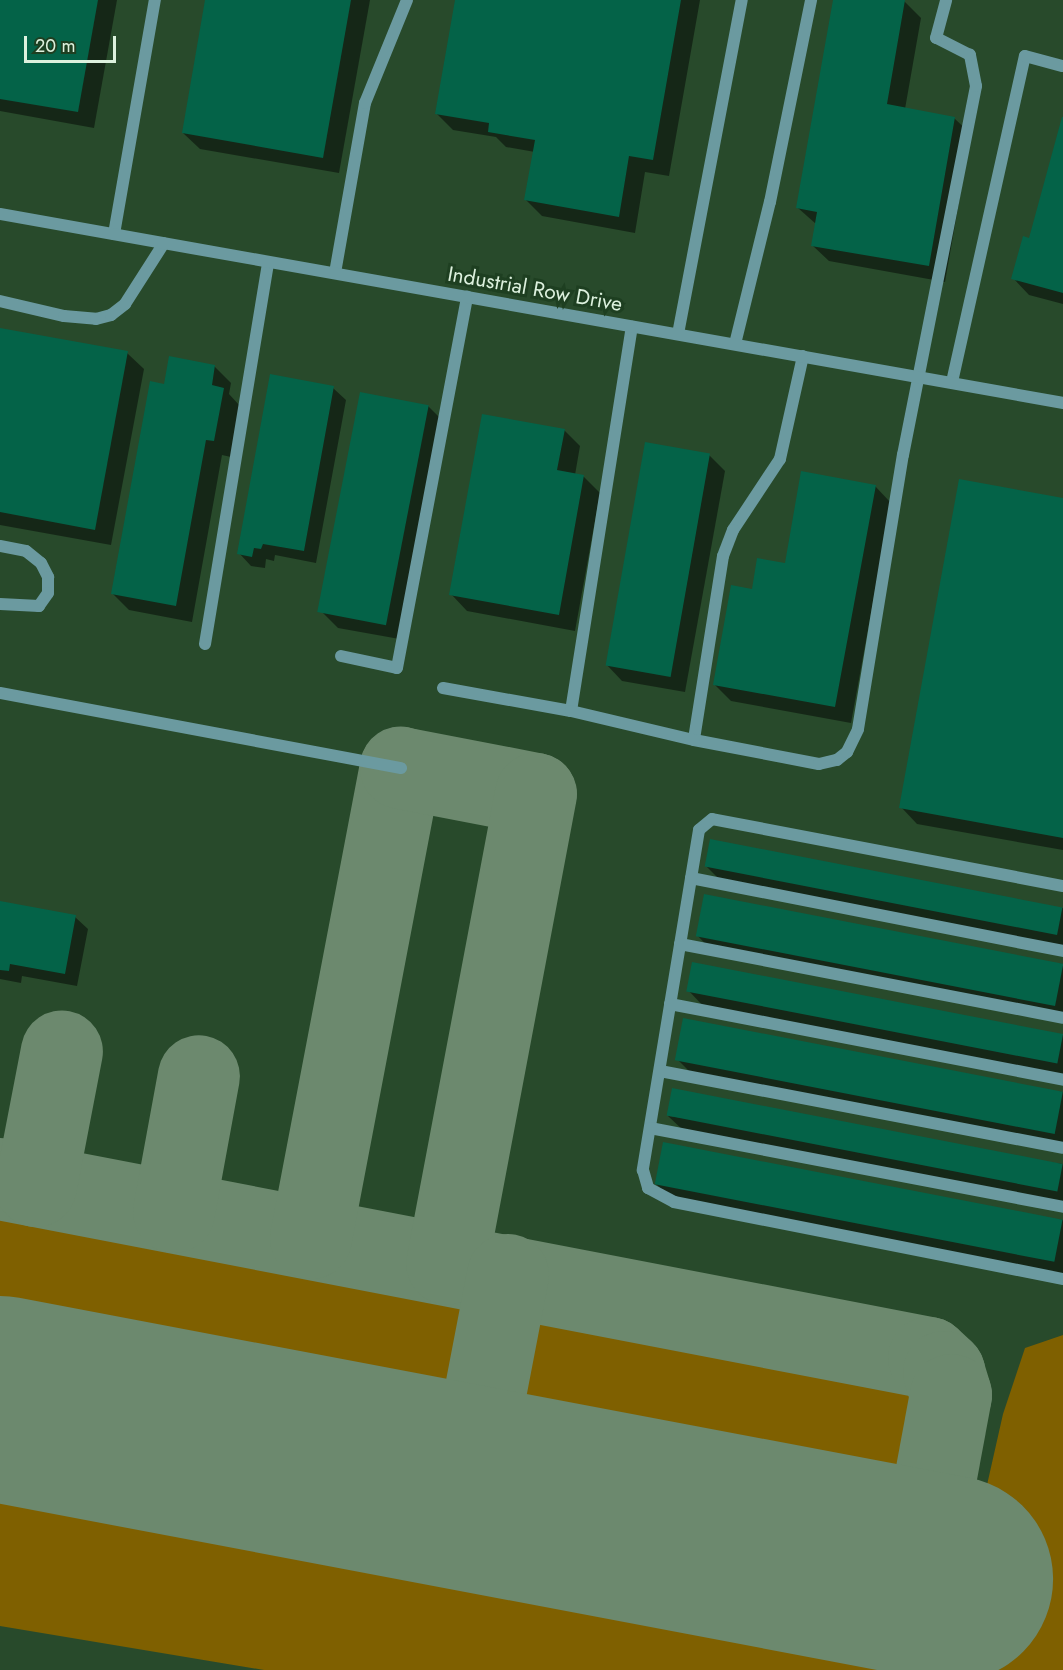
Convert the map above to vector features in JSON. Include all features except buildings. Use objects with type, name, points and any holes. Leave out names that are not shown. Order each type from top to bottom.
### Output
[{"type":"street","points":[[114,234],[155,0]]},
{"type":"street","points":[[335,273],[365,104],[407,0]]},
{"type":"street","points":[[678,334],[742,0]]},
{"type":"street","points":[[735,344],[770,202],[811,0]]},
{"type":"street","points":[[443,688],[571,711],[694,740],[816,764],[837,760],[848,752],[861,716],[919,376],[976,86],[970,55],[936,38],[946,0]]},
{"type":"street","points":[[952,382],[1025,56],[1063,66]]},
{"type":"street","name":"Industrial Row Drive","points":[[0,214],[1063,403]]},
{"type":"street","points":[[0,301],[64,316],[96,319],[111,315],[132,294],[165,243]]},
{"type":"street","points":[[205,644],[268,261]]},
{"type":"street","points":[[341,656],[398,668],[467,297]]},
{"type":"street","points":[[571,711],[632,327]]},
{"type":"street","points":[[694,740],[723,556],[733,530],[780,459],[802,356]]},
{"type":"street","points":[[0,546],[26,551],[41,563],[48,577],[48,592],[39,606],[0,604]]},
{"type":"street","points":[[0,693],[401,768]]},
{"type":"street","points":[[1063,886],[712,819],[699,830],[644,1170],[648,1188],[674,1202],[1063,1279]]},
{"type":"street","points":[[691,878],[1063,951]]},
{"type":"street","points":[[680,944],[1063,1018]]},
{"type":"street","points":[[670,1004],[1063,1080]]},
{"type":"street","points":[[660,1071],[1063,1148]]},
{"type":"street","points":[[650,1128],[1063,1207]]},
{"type":"shaded area","points":[[0,1197],[398,1272],[473,1301],[470,1382],[450,1436],[445,1441],[0,1357]]},
{"type":"shaded area","points":[[532,1310],[614,1313],[852,1358],[922,1382],[922,1455],[901,1521],[894,1526],[503,1452],[507,1376]]},
{"type":"shaded area","points":[[1063,1335],[1063,1670],[264,1670],[0,1626],[0,1448],[955,1627],[1003,1414],[1025,1348]]},
{"type":"taxiway","points":[[311,1238],[401,768],[536,794],[447,1264]]},
{"type":"taxiway","points":[[36,1186],[62,1051]]},
{"type":"taxiway","points":[[174,1212],[199,1076]]},
{"type":"taxiway","points":[[0,1179],[929,1358],[944,1372],[951,1395],[918,1573]]},
{"type":"taxiway","points":[[467,1488],[508,1275]]},
{"type":"runway","points":[[0,1399],[950,1579]]}]
